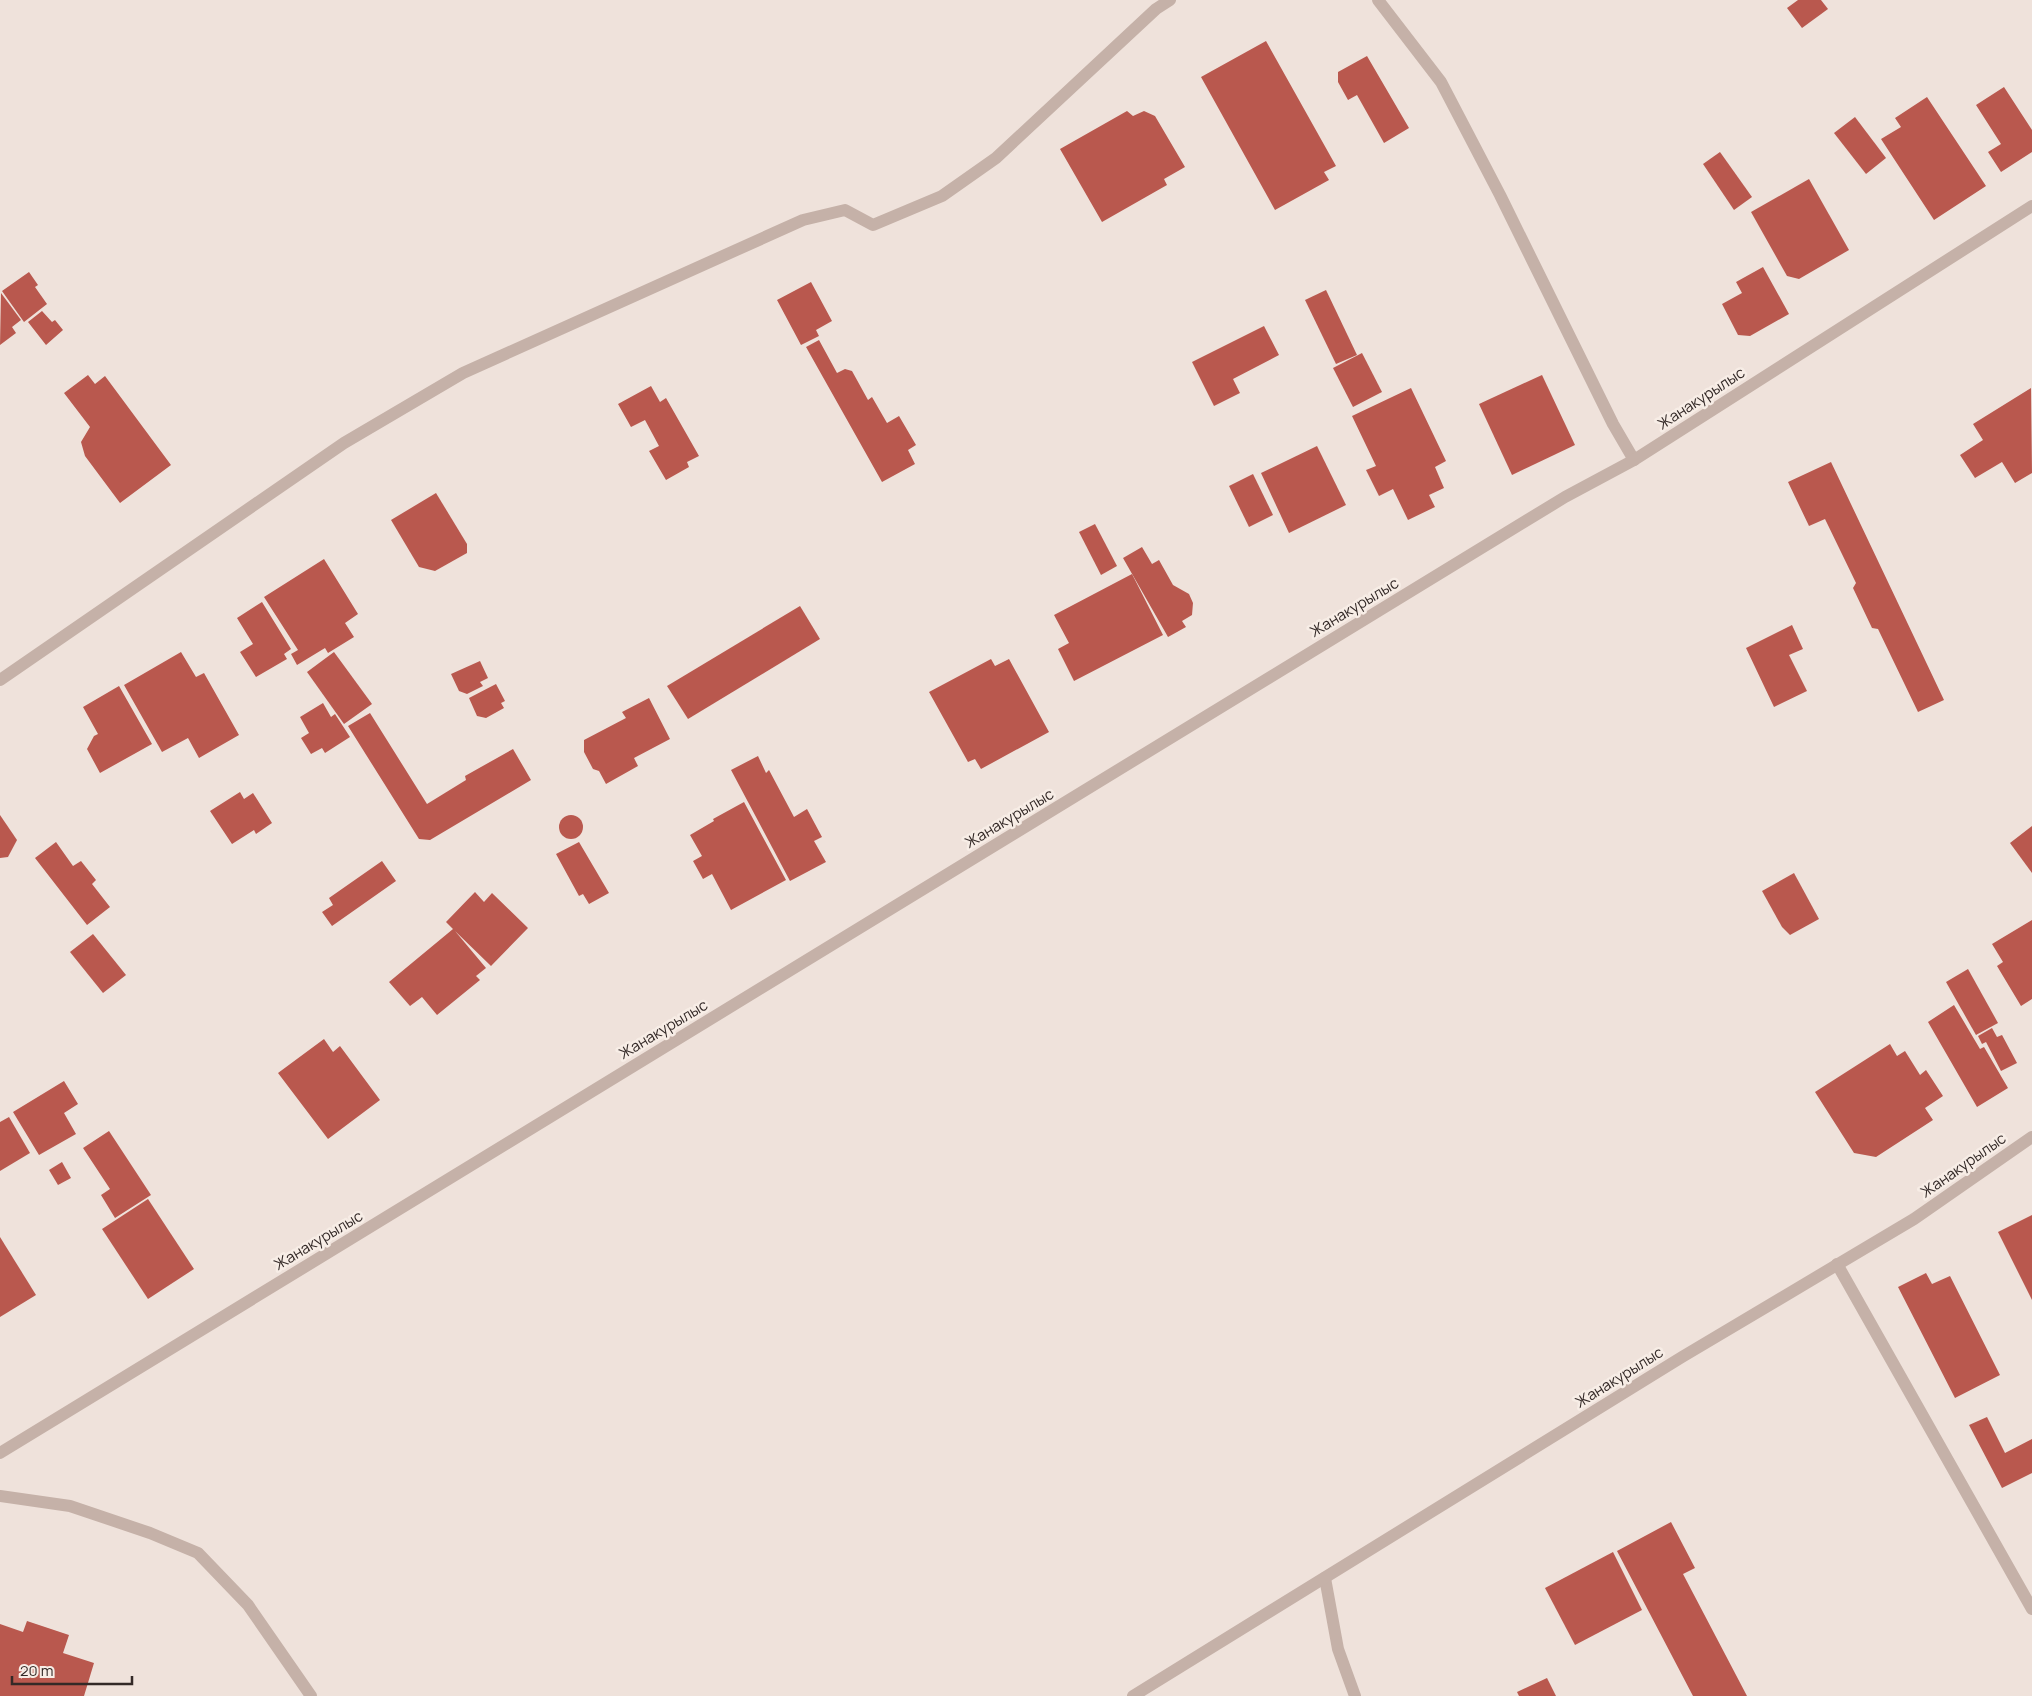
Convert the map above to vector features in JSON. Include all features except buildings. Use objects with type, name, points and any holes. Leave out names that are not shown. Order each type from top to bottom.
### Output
[{"type":"street","points":[[0,680],[344,443],[463,373],[803,220],[845,210],[873,225],[942,196],[996,158],[1156,10],[1170,0]]},
{"type":"street","points":[[1378,0],[1441,82],[1500,195],[1613,424],[1634,460]]},
{"type":"street","name":"Жанакурылыс","points":[[0,1454],[1565,497],[1634,460],[2032,206]]},
{"type":"street","name":"Жанакурылыс","points":[[1133,1696],[1682,1357],[1914,1220],[2032,1137]]},
{"type":"street","points":[[1837,1264],[2032,1609]]},
{"type":"street","points":[[0,1496],[70,1506],[150,1533],[198,1553],[248,1605],[311,1696]]},
{"type":"street","points":[[1325,1578],[1338,1649],[1355,1696]]}]
